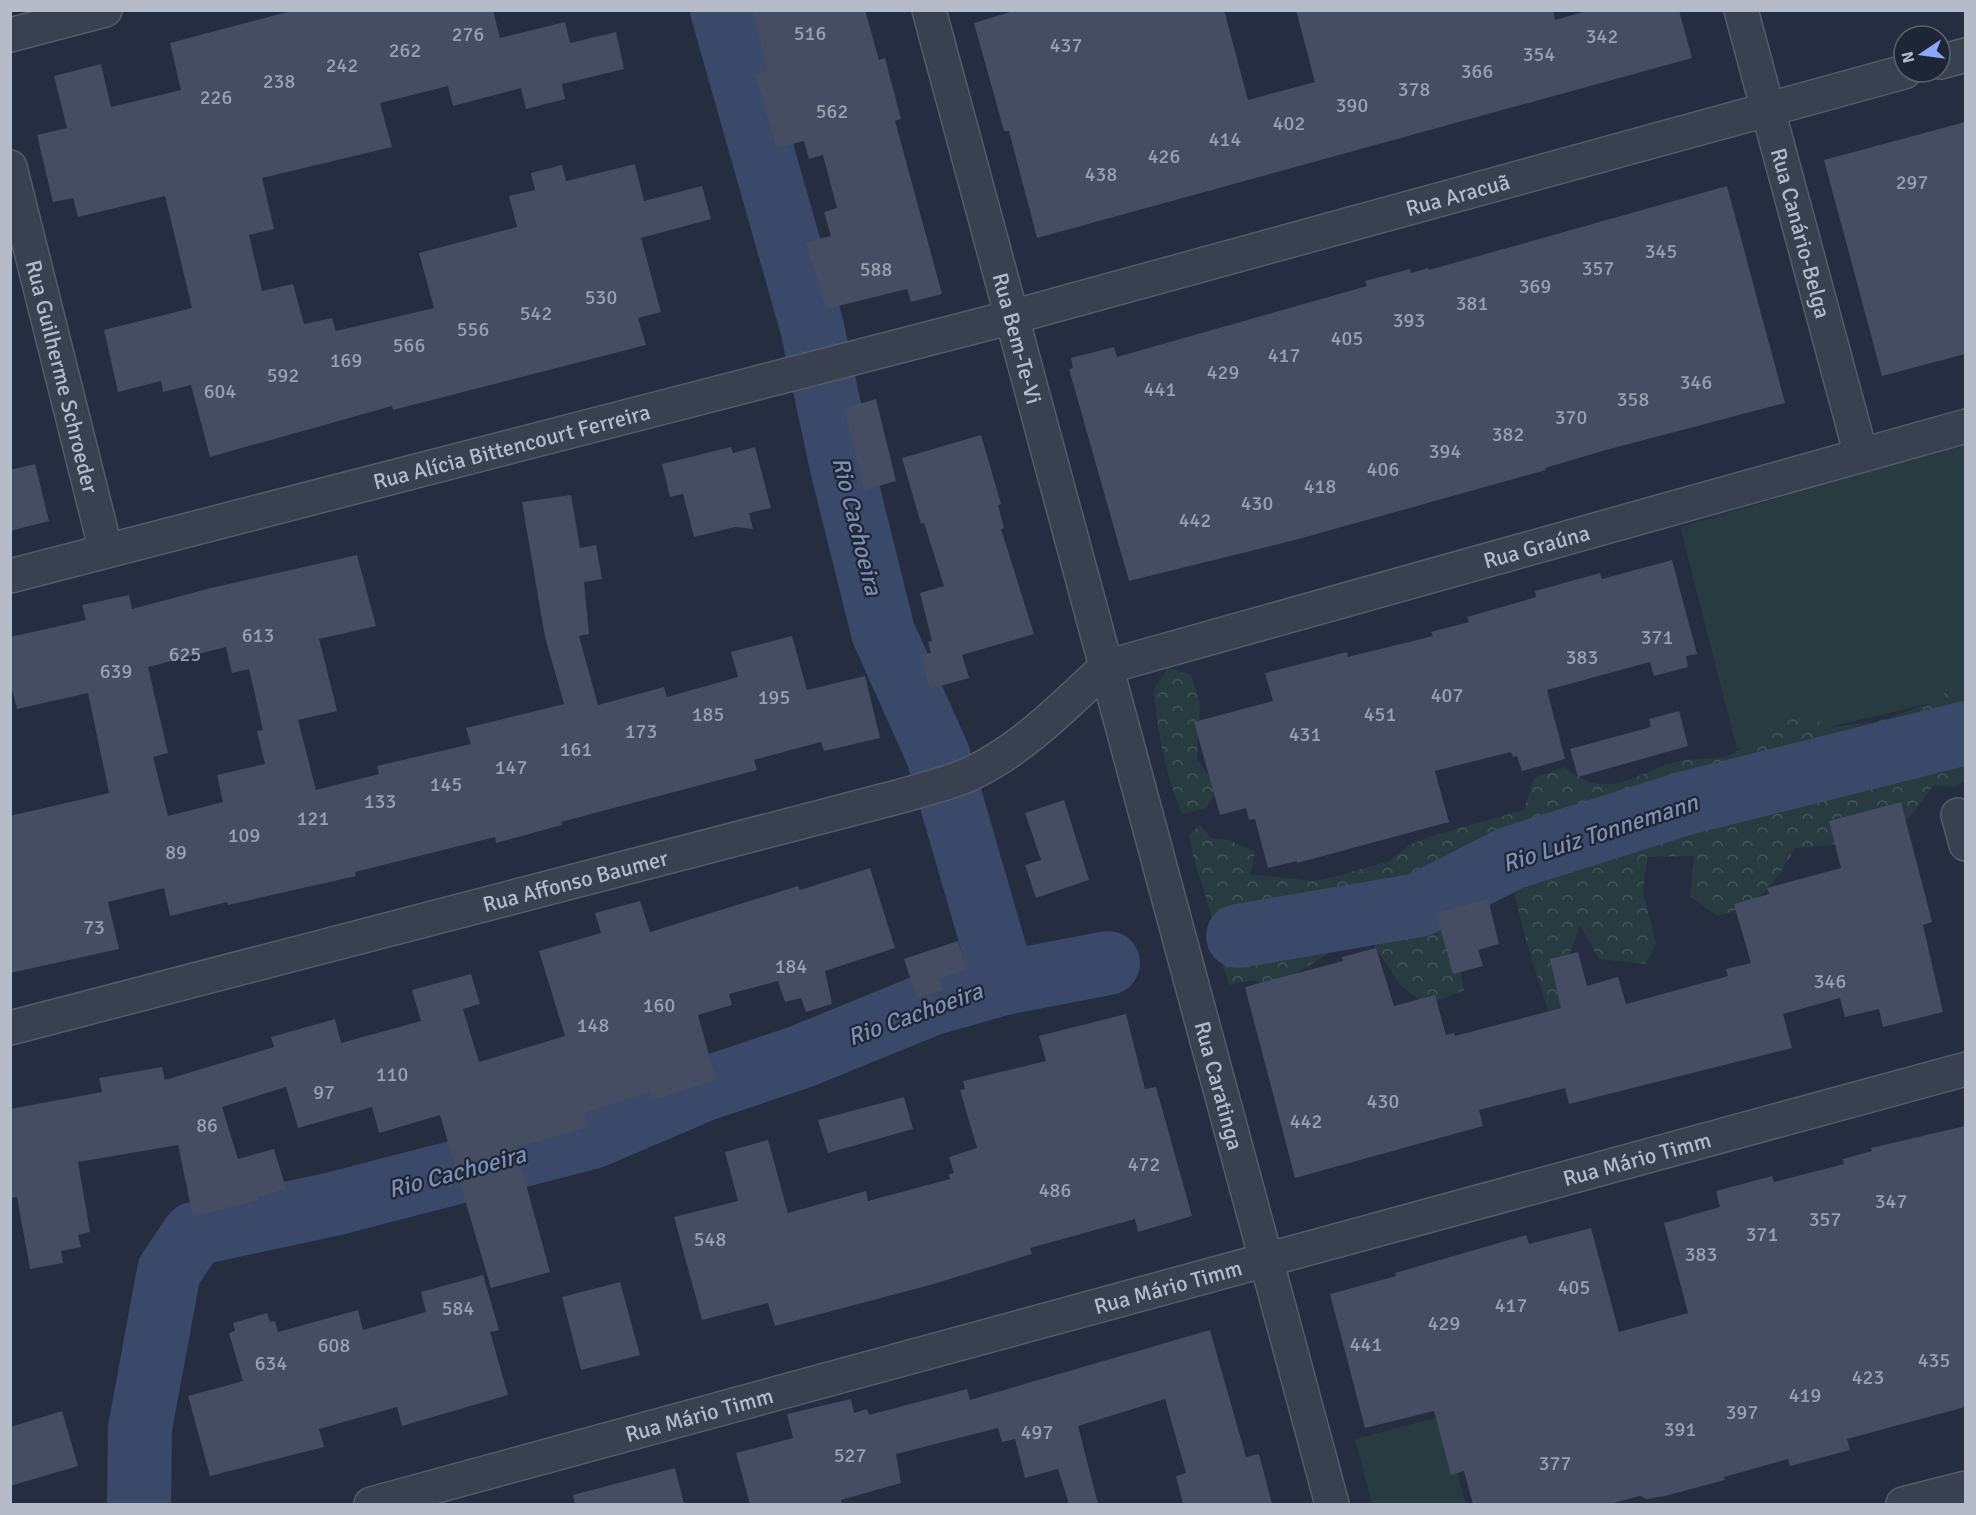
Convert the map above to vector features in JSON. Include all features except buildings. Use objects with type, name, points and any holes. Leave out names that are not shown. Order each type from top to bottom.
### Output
[{"type":"street","points":[[10,34],[105,10]]},
{"type":"street","name":"Rua Bem-Te-Vi","points":[[929,10],[1106,667]]},
{"type":"street","name":"Rua Canário-Belga","points":[[1741,10],[1861,455]]},
{"type":"street","name":"Rua Aracuã","points":[[1012,317],[1892,75]]},
{"type":"street","name":"Rua Guilherme Schroeder","points":[[10,167],[106,551]]},
{"type":"street","name":"Rua Alícia Bittencourt Ferreira","points":[[10,576],[1012,317]]},
{"type":"street","name":"Rua Graúna","points":[[1106,667],[1965,426]]},
{"type":"street","name":"Rua Affonso Baumer","points":[[10,1028],[905,795],[970,774],[1028,739],[1106,667]]},
{"type":"street","name":"Rua Caratinga","points":[[1106,667],[1332,1504]]},
{"type":"street","name":"Rua Mário Timm","points":[[371,1504],[1965,1069]]},
{"type":"street","points":[[1903,1504],[1965,1488]]},
{"type":"green space","points":[[1965,443],[1965,695],[1737,749],[1680,527]]},
{"type":"green space","points":[[1169,667],[1191,675],[1200,704],[1197,759],[1218,789],[1206,808],[1182,814],[1166,769],[1153,690]]},
{"type":"green space","points":[[1946,692],[1965,696],[1965,723],[1792,764],[1570,829],[1536,841],[1491,868],[1556,851],[1627,825],[1754,796],[1831,772],[1965,741],[1965,781],[1954,787],[1933,786],[1915,811],[1892,832],[1884,836],[1795,848],[1780,873],[1764,892],[1755,900],[1732,912],[1717,916],[1690,896],[1694,856],[1647,857],[1643,892],[1656,943],[1646,964],[1599,959],[1580,925],[1567,962],[1588,1012],[1549,1014],[1514,893],[1478,905],[1456,944],[1464,990],[1426,1006],[1400,985],[1373,944],[1339,947],[1272,988],[1254,980],[1229,985],[1218,952],[1287,931],[1354,915],[1418,912],[1450,894],[1356,904],[1292,918],[1215,927],[1193,856],[1189,835],[1200,824],[1211,838],[1229,840],[1255,852],[1250,874],[1314,881],[1389,861],[1408,846],[1431,836],[1524,810],[1534,778],[1564,767],[1580,778],[1595,783],[1622,782],[1679,761],[1715,758],[1734,753],[1778,713],[1808,714],[1831,727],[1876,722],[1931,703]]},
{"type":"green space","points":[[1442,1416],[1466,1504],[1372,1504],[1355,1439]]},
{"type":"waterway","name":"Rio Cachoeira","points":[[139,1504],[140,1428],[169,1271],[194,1234],[333,1204],[592,1137],[702,1090],[800,1057],[930,1004],[1004,983],[938,755],[883,632],[841,463],[812,327],[722,10]]},
{"type":"waterway","name":"Rio Luiz Tonnemann","points":[[1238,936],[1419,905],[1511,858],[1686,803],[1966,733]]},
{"type":"waterway","name":"Rio Luiz Tonnemann","points":[[1004,983],[1108,963]]}]
